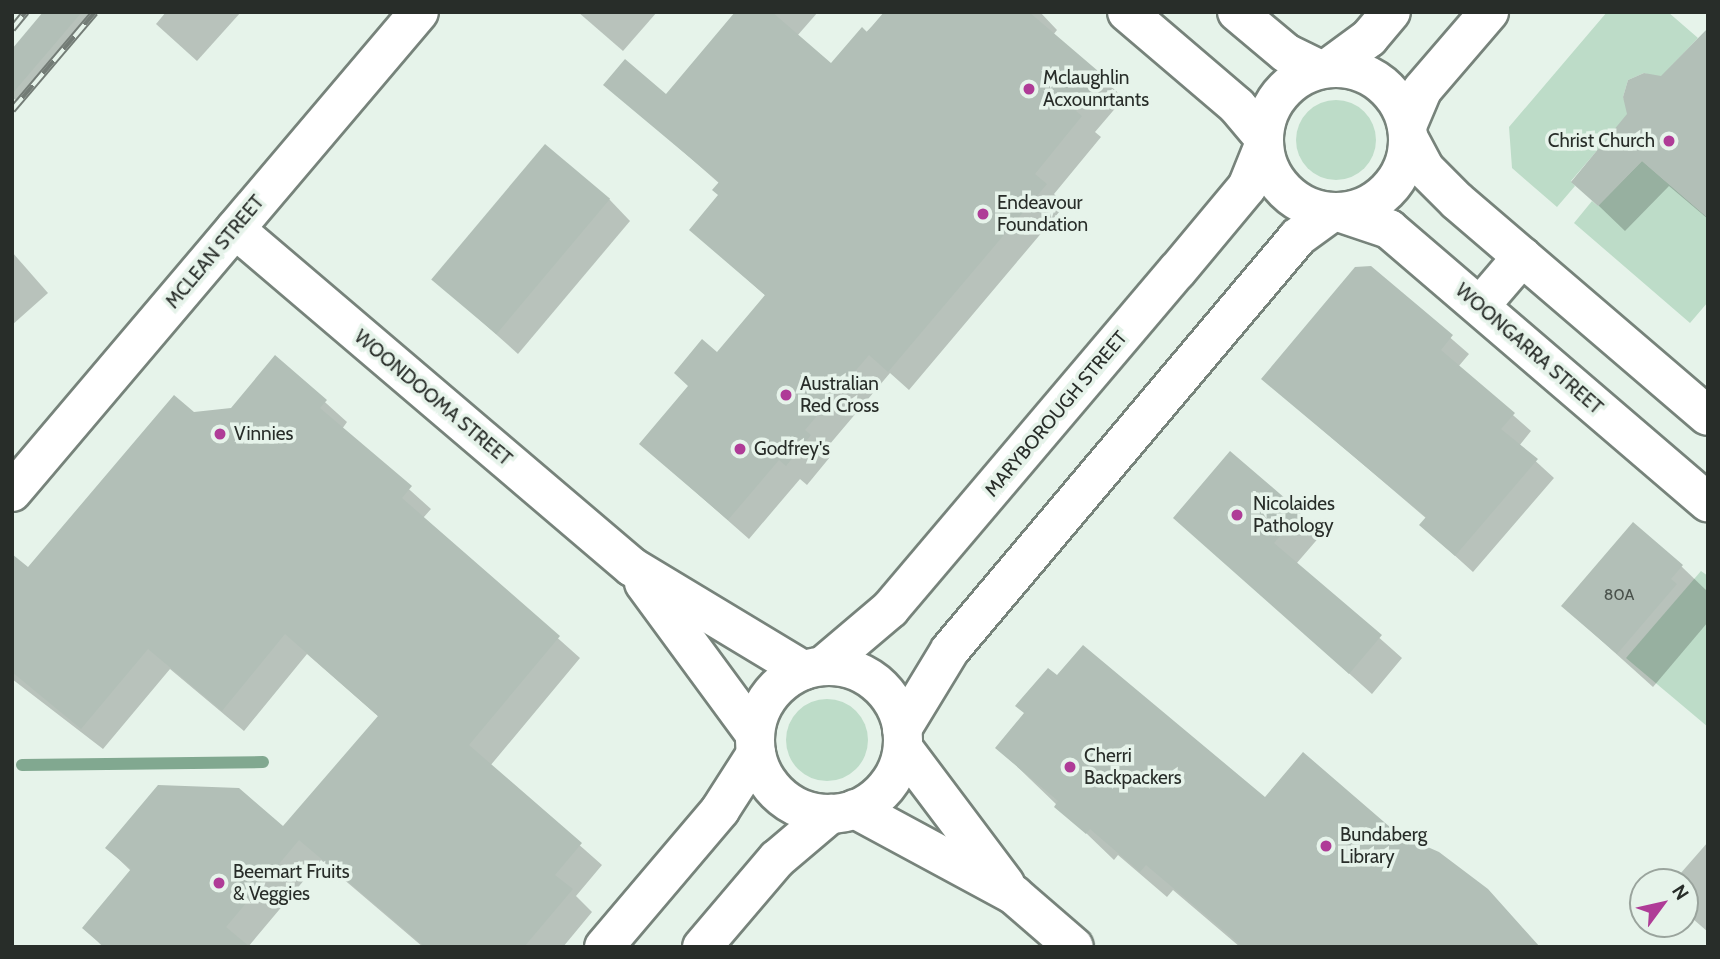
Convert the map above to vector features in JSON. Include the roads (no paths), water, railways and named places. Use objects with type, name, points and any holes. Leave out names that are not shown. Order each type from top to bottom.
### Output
[{"type":"street","name":"MCLEAN STREET","points":[[12,492],[419,12]]},
{"type":"street","points":[[1127,12],[1237,106],[1264,141]]},
{"type":"street","points":[[1237,12],[1286,53],[1324,69],[1349,69],[1370,76],[1387,89],[1408,133],[1437,182],[1708,416]]},
{"type":"street","points":[[1336,213],[1293,199],[1268,166],[1264,141],[1268,114],[1280,93],[1298,78],[1324,69],[1369,38],[1391,12]]},
{"type":"street","points":[[702,947],[777,859],[843,812],[887,786],[902,739],[950,650],[1298,237],[1336,213],[1382,197],[1406,161],[1408,133],[1422,90],[1489,12]]},
{"type":"street","name":"MARYBOROUGH STREET","points":[[814,668],[890,609],[1247,187],[1264,141]]},
{"type":"street","name":"WOONGARRA STREET","points":[[1336,213],[1389,229],[1708,502]]},
{"type":"street","name":"WOONDOOMA STREET","points":[[235,229],[632,567],[814,668]]},
{"type":"street","points":[[1480,306],[1522,257]]},
{"type":"street","name":"WOONDOOMA STREET","points":[[632,567],[756,744]]},
{"type":"street","points":[[604,947],[720,810],[756,744],[770,694],[814,668],[866,676],[883,690],[902,739],[1014,895],[1074,947]]},
{"type":"street","points":[[756,744],[775,790],[791,804],[843,812],[1014,895]]},
{"type":"waterway","points":[[22,765],[263,762]]},
{"type":"railway","points":[[12,29],[26,12]]},
{"type":"railway","points":[[12,110],[95,12]]},
{"type":"place","name":"Mclaughlin Acxounrtants","points":[[1029,89]]},
{"type":"place","name":"Christ Church","points":[[1669,141]]},
{"type":"place","name":"Endeavour Foundation","points":[[983,214]]},
{"type":"place","name":"Australian Red Cross","points":[[786,395]]},
{"type":"place","name":"Vinnies","points":[[220,434]]},
{"type":"place","name":"Godfrey's","points":[[740,449]]},
{"type":"place","name":"Nicolaides Pathology","points":[[1237,515]]},
{"type":"place","name":"Cherri Backpackers","points":[[1070,767]]},
{"type":"place","name":"Bundaberg Library","points":[[1326,846]]},
{"type":"place","name":"Beemart Fruits & Veggies","points":[[219,883]]}]
